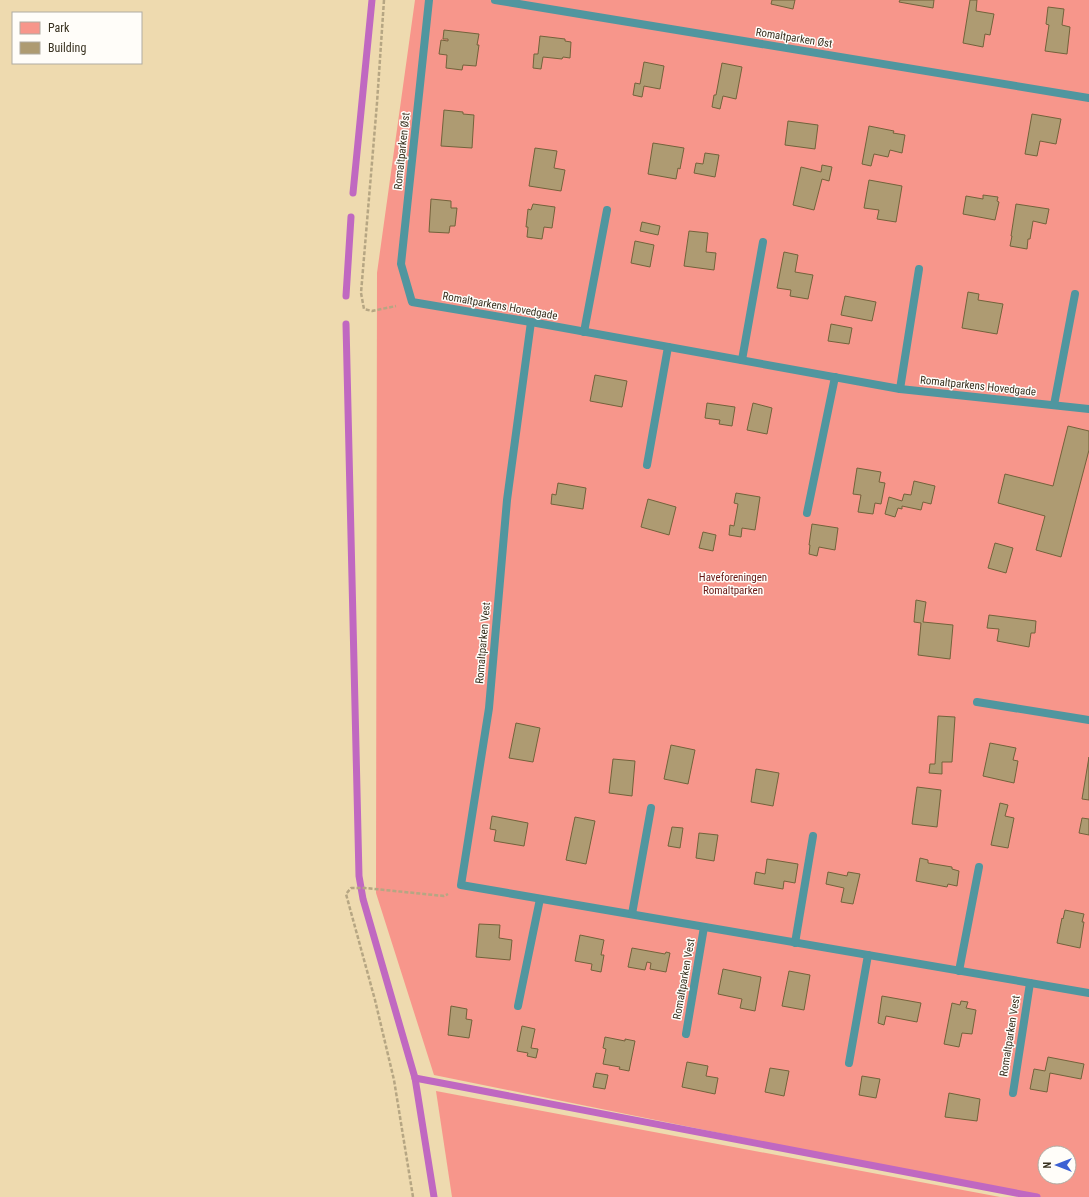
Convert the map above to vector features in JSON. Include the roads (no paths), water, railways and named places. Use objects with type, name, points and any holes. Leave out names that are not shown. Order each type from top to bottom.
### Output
[{"type":"lane","name":"Romaltparken Øst","points":[[412,302],[400,264],[430,0]]},
{"type":"lane","name":"Romaltparken Øst","points":[[495,0],[1089,98]]},
{"type":"lane","points":[[584,332],[607,210]]},
{"type":"lane","points":[[742,360],[763,242]]},
{"type":"lane","points":[[900,389],[918,269]]},
{"type":"lane","points":[[1054,405],[1075,294]]},
{"type":"lane","name":"Romaltparkens Hovedgade","points":[[412,302],[900,389],[1054,405],[1087,406]]},
{"type":"lane","name":"Romaltparken Vest","points":[[530,322],[507,500],[489,708],[461,885],[1089,993]]},
{"type":"lane","points":[[647,465],[668,347]]},
{"type":"lane","points":[[807,513],[835,377]]},
{"type":"lane","points":[[977,702],[1089,720]]},
{"type":"lane","points":[[632,914],[652,808]]},
{"type":"lane","points":[[795,942],[813,836]]},
{"type":"lane","points":[[959,971],[979,867]]},
{"type":"lane","points":[[518,1006],[540,899]]},
{"type":"lane","name":"Romaltparken Vest","points":[[686,1034],[704,927]]},
{"type":"lane","points":[[849,1063],[868,955]]},
{"type":"lane","name":"Romaltparken Vest","points":[[1013,1093],[1030,983]]},
{"type":"waterway","points":[[353,193],[372,0]]},
{"type":"waterway","points":[[346,296],[351,217]]},
{"type":"waterway","points":[[346,324],[359,876],[363,899],[415,1078],[434,1197]]},
{"type":"waterway","points":[[415,1078],[1037,1197]]},
{"type":"park label","name":"Haveforeningen Romaltparken","points":[[733,583]]}]
